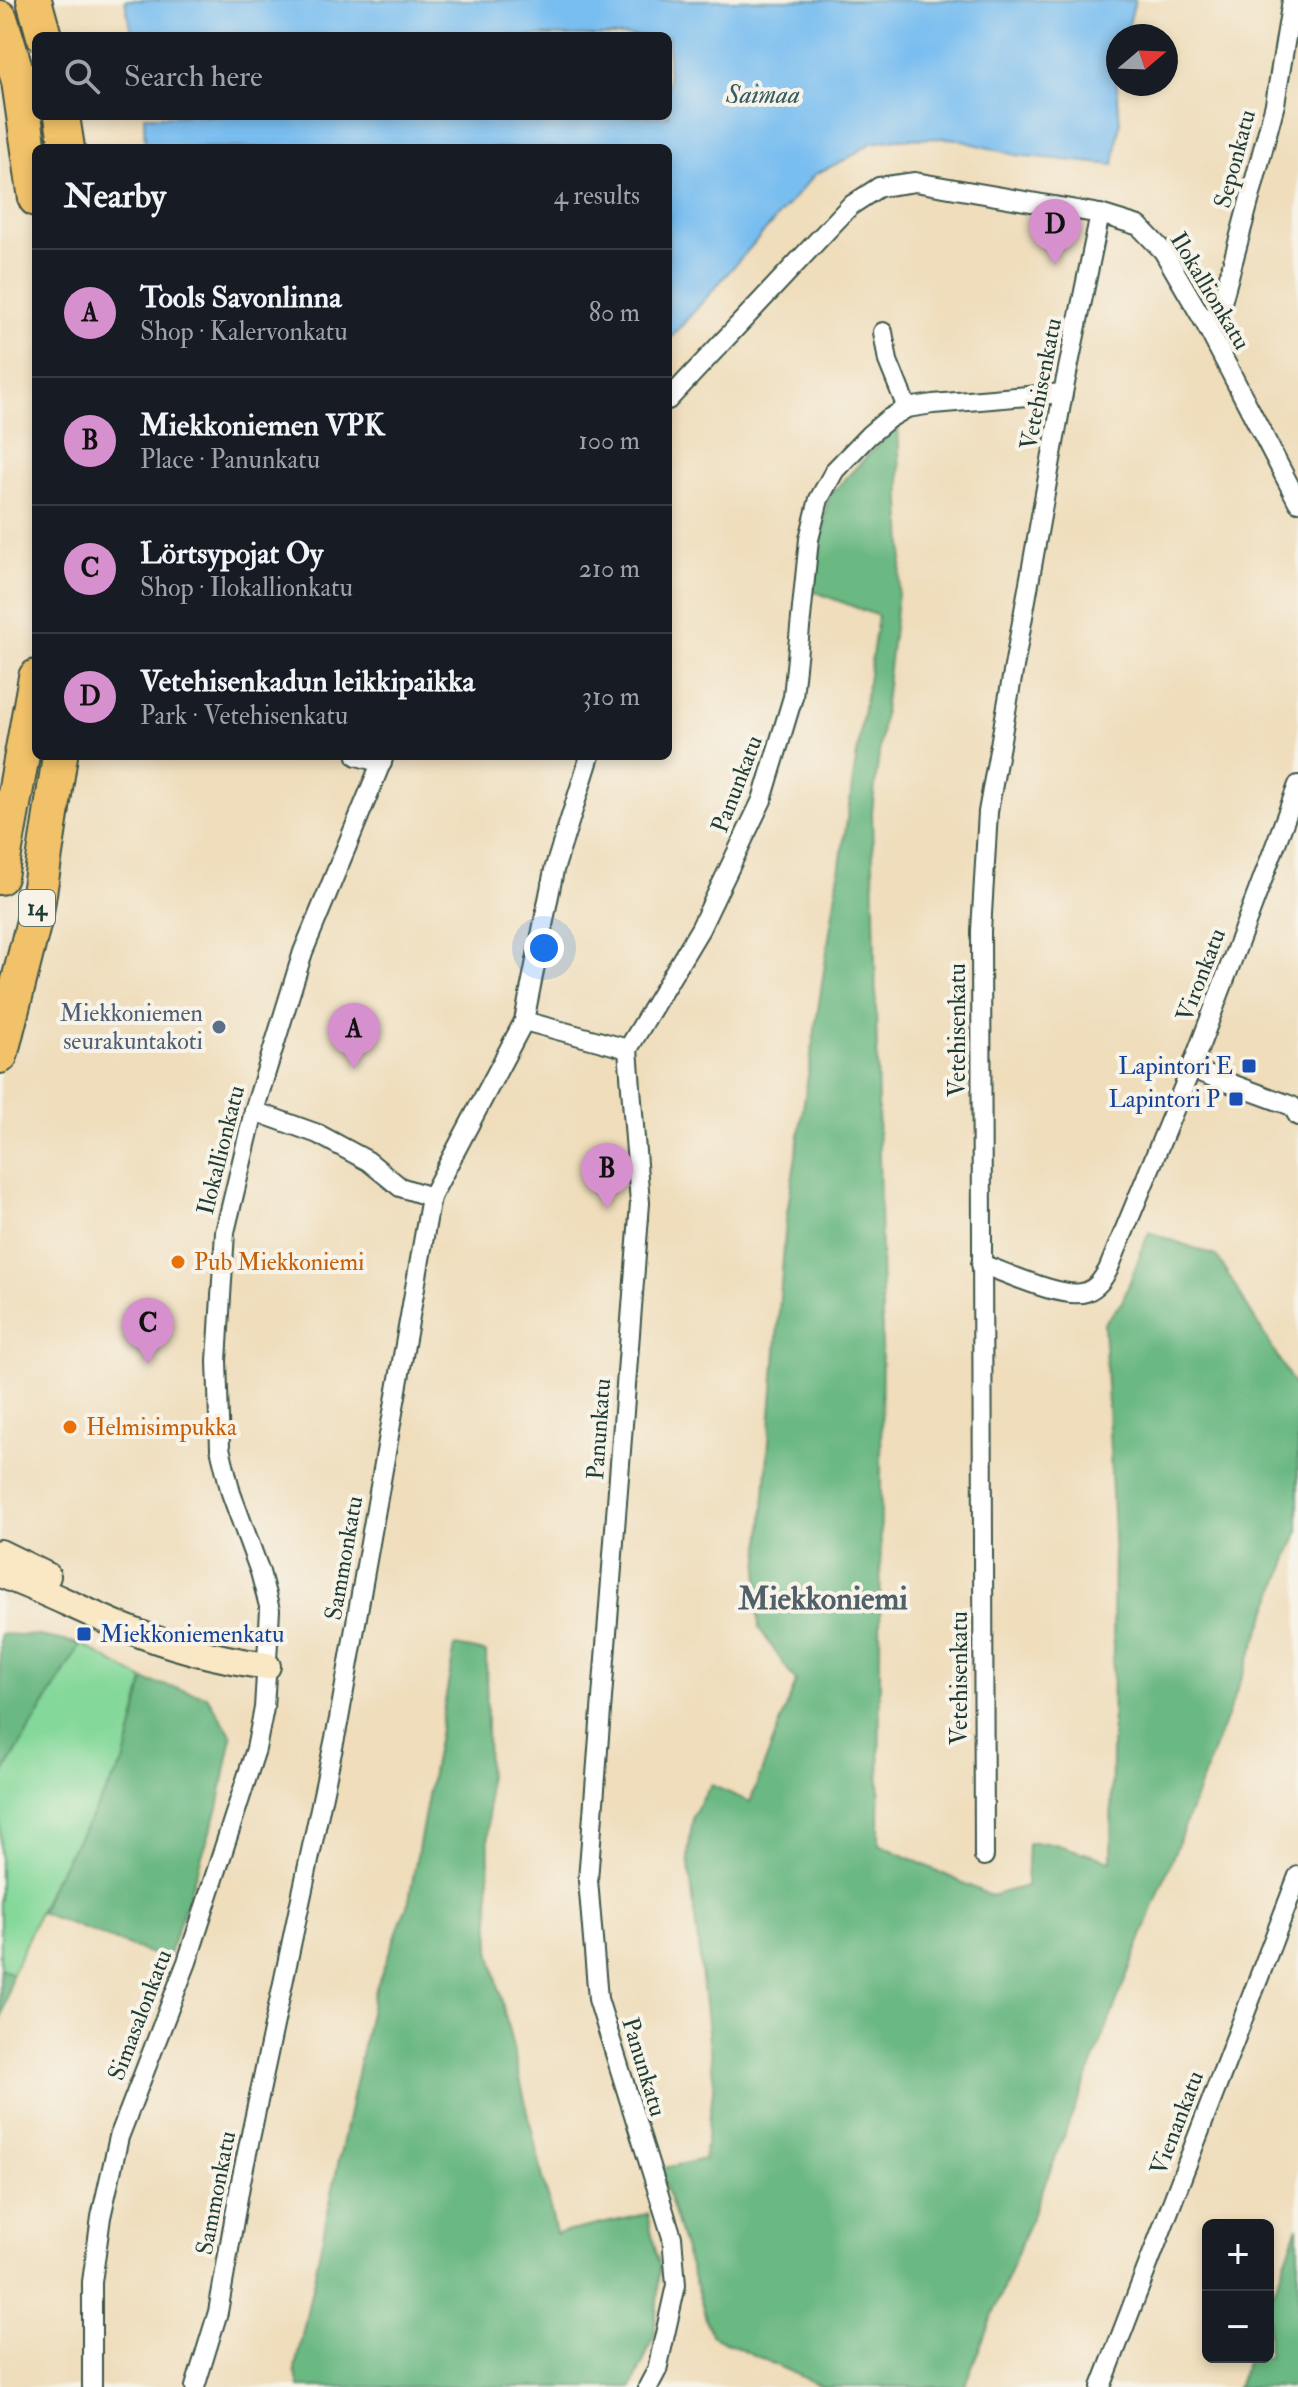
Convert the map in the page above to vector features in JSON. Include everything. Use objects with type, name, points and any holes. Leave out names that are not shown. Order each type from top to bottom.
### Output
[{"type":"highway","points":[[34,0],[43,32]]},
{"type":"highway","points":[[0,18],[19,81],[32,171]]},
{"type":"highway","points":[[63,120],[66,144]]},
{"type":"highway","name":"14","points":[[0,877],[32,699]]},
{"type":"highway","name":"14","points":[[0,1056],[36,913],[59,760]]},
{"type":"street","name":"Seponkatu","points":[[1205,323],[1220,310],[1275,104],[1292,0]]},
{"type":"street","name":"Ilokallionkatu","points":[[672,396],[850,206],[879,187],[915,182],[1100,214],[1139,226],[1163,251],[1205,323],[1298,502]]},
{"type":"street","name":"Vetehisenkatu","points":[[984,1856],[981,931],[988,812],[1063,393],[1100,214]]},
{"type":"street","points":[[883,332],[888,361],[907,408],[1063,393]]},
{"type":"street","name":"Panunkatu","points":[[648,2387],[657,2370],[676,2285],[672,2237],[598,1999],[588,1880],[640,1203],[628,1049],[700,929],[762,800],[793,697],[809,539],[819,499],[835,470],[869,435],[907,408]]},
{"type":"street","name":"Ilokallionkatu","points":[[267,1666],[270,1610],[220,1448],[216,1404],[225,1232],[254,1111],[303,952],[383,760]]},
{"type":"street","name":"Sammonkatu","points":[[195,2387],[218,2312],[240,2186],[342,1704],[431,1197],[524,1021],[554,870],[589,760]]},
{"type":"street","name":"Vironkatu","points":[[981,1264],[1069,1294],[1085,1293],[1099,1285],[1108,1270],[1191,1069],[1298,785]]},
{"type":"street","points":[[524,1021],[628,1049]]},
{"type":"street","points":[[1191,1069],[1296,1104]]},
{"type":"street","points":[[254,1111],[318,1134],[368,1161],[400,1187],[431,1197]]},
{"type":"street","points":[[0,1553],[56,1580],[81,1608]]},
{"type":"street","points":[[0,1574],[125,1628],[194,1652],[267,1666]]},
{"type":"street","name":"Simasalonkatu","points":[[92,2387],[92,2282],[101,2217],[119,2137],[187,1962],[256,1749],[264,1708],[267,1666]]},
{"type":"street","name":"Vienankatu","points":[[1101,2387],[1298,1876]]},
{"type":"green space","points":[[898,424],[903,551],[872,812],[882,1301],[879,1844],[991,1896],[1026,1886],[1028,1843],[1051,1843],[1111,1861],[1114,1536],[1104,1323],[1122,1302],[1149,1232],[1217,1256],[1298,1391],[1298,1532],[964,2387],[823,2387],[711,2335],[660,2169],[704,2159],[714,2084],[688,1856],[693,1815],[711,1785],[750,1802],[796,1682],[759,1628],[757,1598],[786,1220],[878,616],[813,591],[828,497]]},
{"type":"green space","points":[[0,1634],[39,1636],[81,1644],[0,1779]]},
{"type":"green space","points":[[81,1644],[144,1680],[125,1760],[51,1885],[12,1974],[0,1968],[0,1779]]},
{"type":"green space","points":[[455,1646],[486,1652],[490,1950],[556,2234],[647,2214],[660,2268],[654,2337],[632,2387],[299,2387],[295,2369],[374,1993],[409,1900]]},
{"type":"green space","points":[[144,1680],[207,1696],[232,1736],[218,1808],[167,1960],[41,1913],[51,1885],[125,1760]]},
{"type":"green space","points":[[0,1968],[12,1974],[0,2027]]},
{"type":"green space","points":[[1298,2227],[1298,2387],[1237,2387],[1246,2363],[1274,2363],[1274,2290]]},
{"type":"water","name":"Saimaa","points":[[125,0],[1135,0],[1129,24],[1106,24],[1106,96],[1118,96],[1120,123],[1114,165],[1016,155],[951,138],[871,143],[815,174],[672,336],[672,144],[145,144],[144,120],[672,120],[672,32],[131,32]]},
{"type":"place","name":"Vetehisenkadun leikkipaikka","points":[[1055,265]]},
{"type":"place","name":"Miekkoniemen seurakuntakoti","points":[[219,1027]]},
{"type":"place","name":"Lapintori E","points":[[1249,1066]]},
{"type":"place","name":"Tools Savonlinna","points":[[354,1069]]},
{"type":"place","name":"Lapintori P","points":[[1236,1099]]},
{"type":"place","name":"Miekkoniemen VPK","points":[[607,1209]]},
{"type":"place","name":"Pub Miekkoniemi","points":[[178,1262]]},
{"type":"place","name":"Lörtsypojat Oy","points":[[148,1364]]},
{"type":"place","name":"Helmisimpukka","points":[[70,1427]]},
{"type":"place","name":"Miekkoniemenkatu","points":[[84,1634]]},
{"type":"district","name":"Miekkoniemi","points":[[823,1599]]}]
